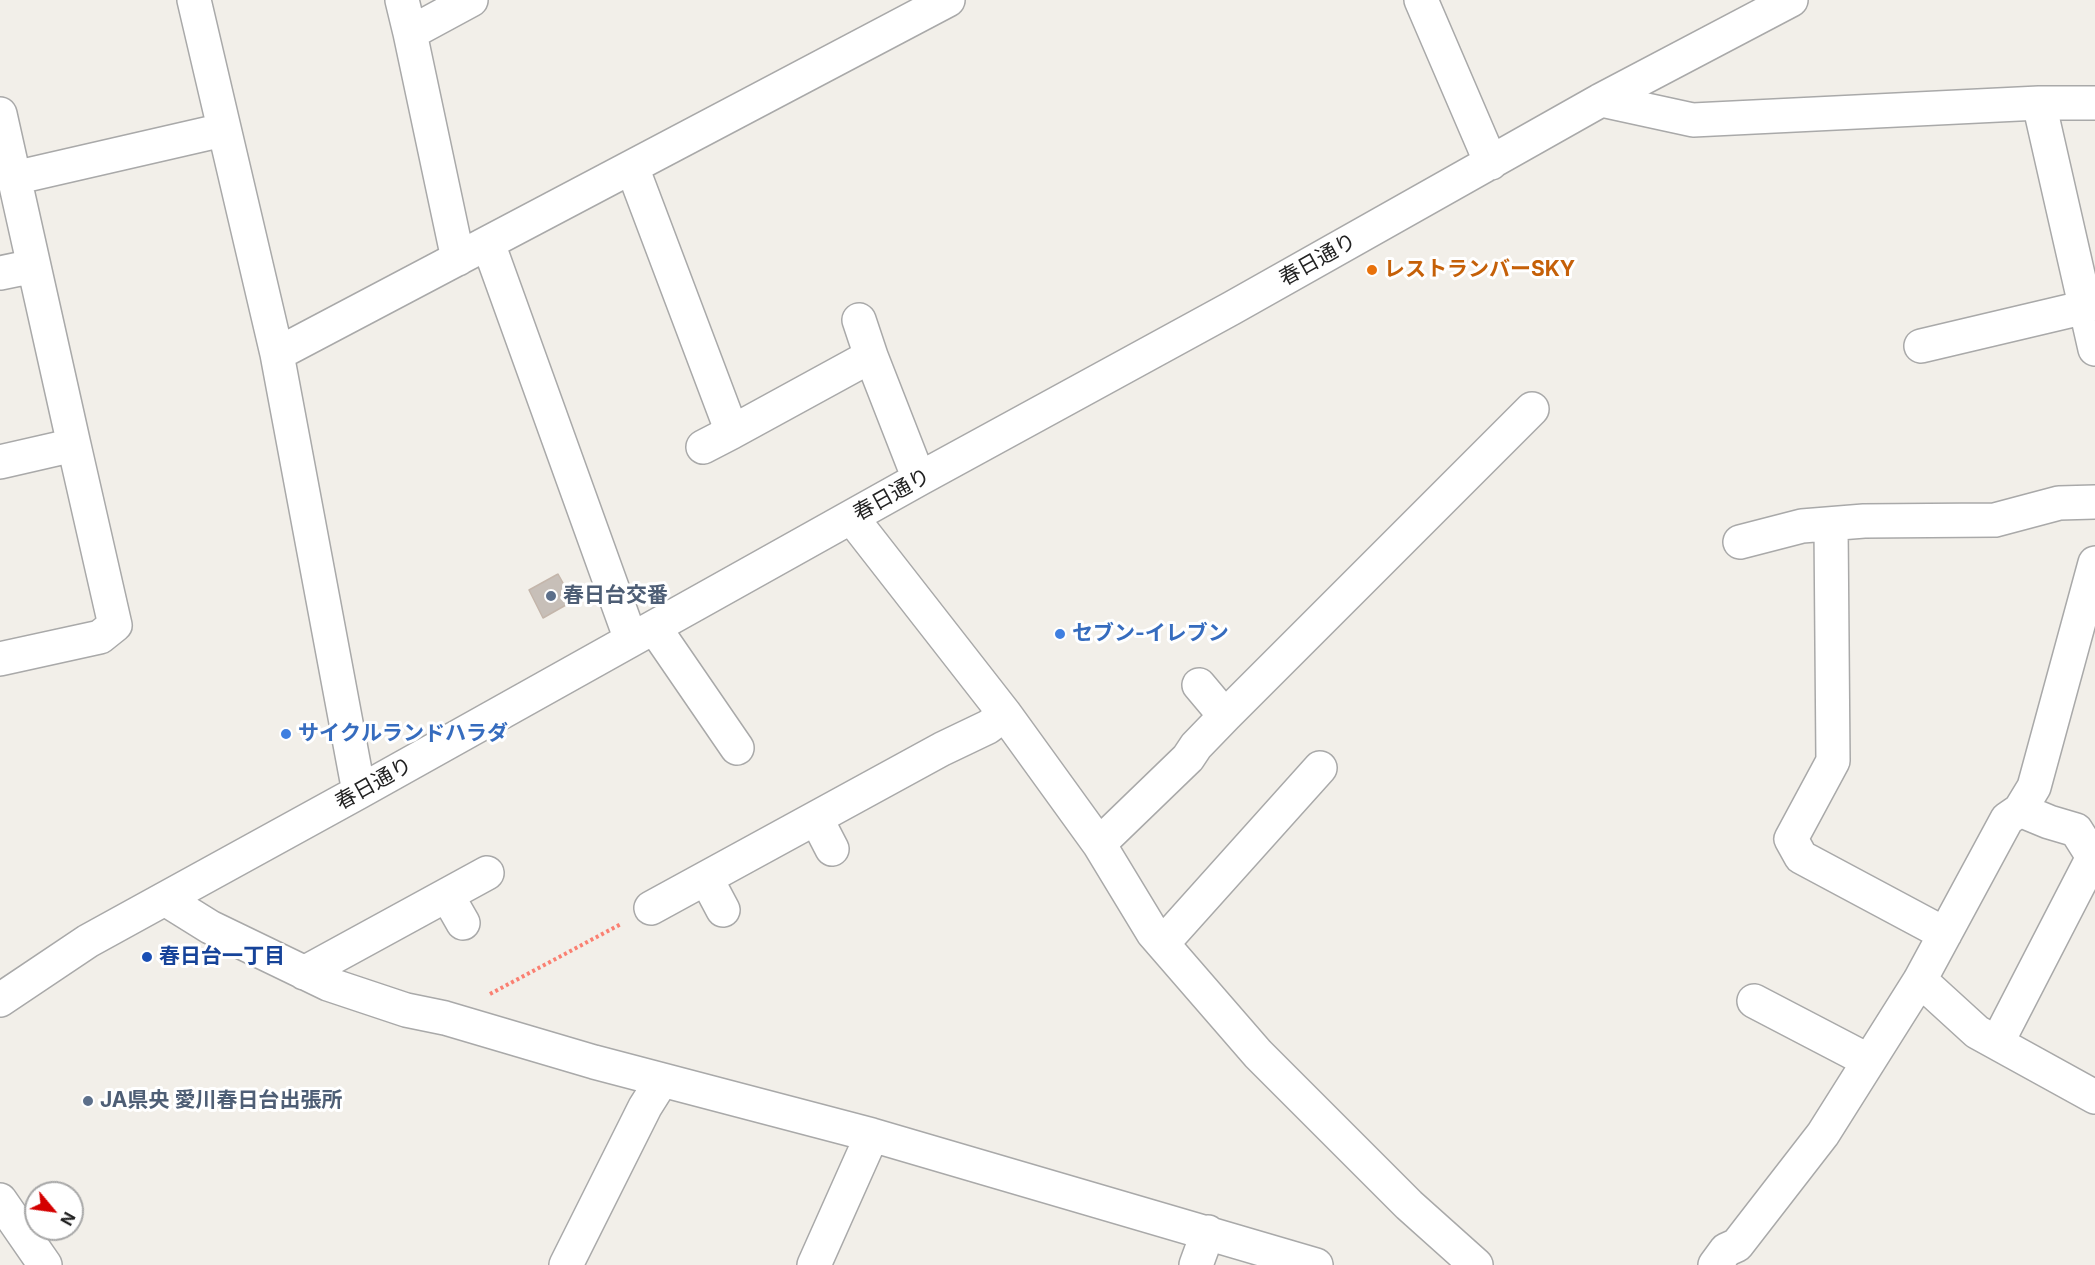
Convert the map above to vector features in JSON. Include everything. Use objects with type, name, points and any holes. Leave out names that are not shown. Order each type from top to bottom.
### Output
[{"type":"street","points":[[194,0],[277,354],[359,792]]},
{"type":"street","points":[[402,0],[458,259]]},
{"type":"street","points":[[410,33],[471,0]]},
{"type":"street","points":[[277,354],[948,0]]},
{"type":"street","points":[[1421,0],[1491,163]]},
{"type":"street","name":"春日通り","points":[[0,1000],[88,940],[1232,308],[1601,100],[1791,0]]},
{"type":"street","points":[[1601,100],[1693,120],[2095,102]]},
{"type":"street","points":[[2039,103],[2095,349]]},
{"type":"street","points":[[0,114],[115,625],[100,637],[0,659]]},
{"type":"street","points":[[14,178],[223,130]]},
{"type":"street","points":[[632,167],[718,439],[871,356]]},
{"type":"street","points":[[488,243],[642,634],[737,748]]},
{"type":"street","points":[[0,273],[34,266]]},
{"type":"street","points":[[1921,346],[2086,307]]},
{"type":"street","points":[[859,320],[919,479]]},
{"type":"street","points":[[1099,844],[1188,758],[1196,746],[1225,716],[1532,409]]},
{"type":"street","points":[[0,462],[74,445]]},
{"type":"street","points":[[1740,542],[1802,526],[1864,521],[1995,520],[2060,503],[2095,502]]},
{"type":"street","points":[[852,518],[1005,714],[1099,844],[1153,933],[1258,1054],[1409,1205],[1476,1265]]},
{"type":"street","points":[[1831,525],[1833,760],[1791,839],[1801,857],[1945,934]]},
{"type":"street","points":[[1715,1265],[1726,1250],[1737,1245],[1823,1134],[1920,980],[2007,819],[2020,810],[2034,787],[2085,637],[2095,562]]},
{"type":"street","points":[[1199,685],[1225,716]]},
{"type":"street","points":[[651,908],[942,749],[988,727],[1005,714]]},
{"type":"street","points":[[1163,943],[1305,804],[1320,768]]},
{"type":"street","points":[[1997,1042],[2092,857],[2076,830],[2020,810]]},
{"type":"street","points":[[816,818],[832,849]]},
{"type":"street","points":[[304,973],[455,909],[487,873]]},
{"type":"street","points":[[706,878],[723,910]]},
{"type":"street","points":[[165,899],[210,927],[304,973],[328,984],[406,1010],[445,1018],[594,1062],[872,1135],[1316,1265]]},
{"type":"street","points":[[1920,980],[1977,1032],[2095,1097]]},
{"type":"street","points":[[1754,1001],[1869,1061]]},
{"type":"street","points":[[566,1265],[598,1217],[645,1107],[662,1080]]},
{"type":"street","points":[[814,1265],[872,1135]]},
{"type":"street","points":[[0,1200],[45,1265]]},
{"type":"street","points":[[1196,1265],[1208,1232]]},
{"type":"path","points":[[445,1018],[651,908]]},
{"type":"building","name":"春日台交番","points":[[558,574],[573,601],[543,618],[529,590]]},
{"type":"place","name":"レストランバーSKY","points":[[1372,270]]},
{"type":"place","name":"春日台交番","points":[[551,596]]},
{"type":"place","name":"セブン-イレブン","points":[[1060,634]]},
{"type":"place","name":"サイクルランドハラダ","points":[[286,734]]},
{"type":"place","name":"春日台一丁目","points":[[147,957]]},
{"type":"place","name":"JA県央 愛川春日台出張所","points":[[88,1101]]}]
